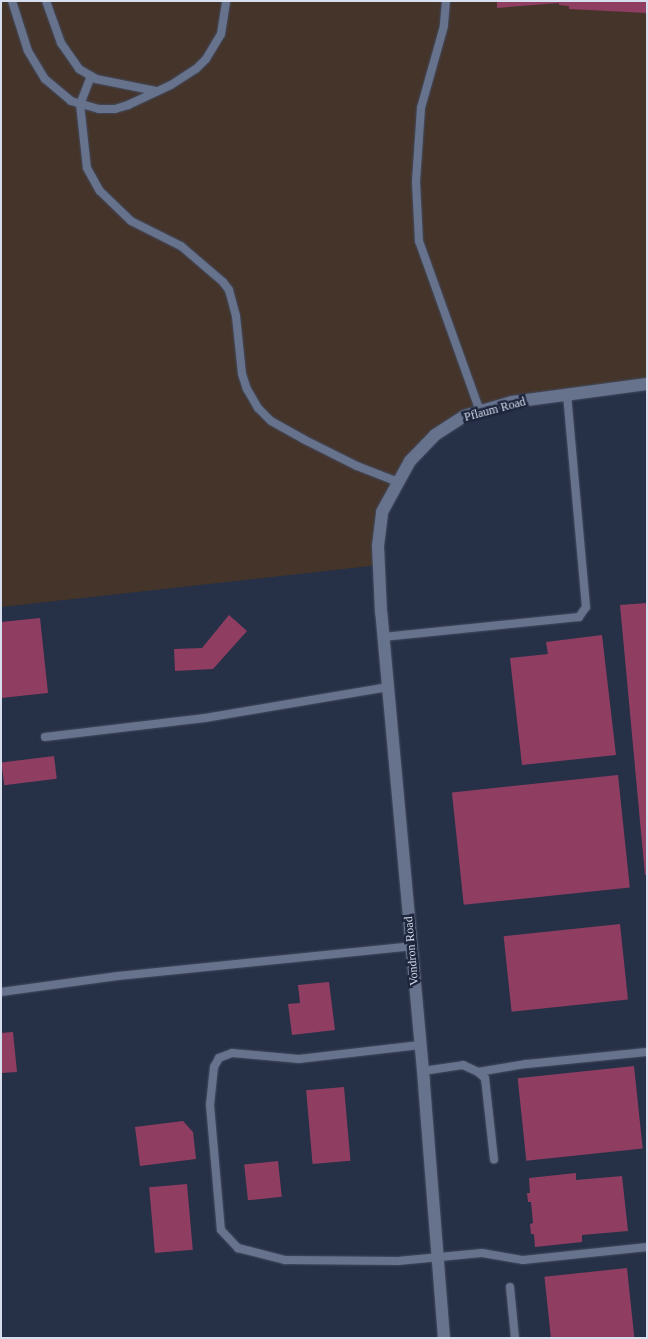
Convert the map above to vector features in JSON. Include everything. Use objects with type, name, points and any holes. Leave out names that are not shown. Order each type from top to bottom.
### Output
[{"type":"street","name":"Pflaum Road","points":[[379,565],[378,546],[382,512],[410,461],[435,435],[464,416],[512,402],[647,384]]},
{"type":"street","name":"Vondron Road","points":[[379,565],[383,637],[423,1070],[444,1338]]},
{"type":"lane","points":[[12,1],[28,51],[45,79],[71,101],[99,109],[115,109],[128,105],[184,77],[206,59],[221,34],[226,1]]},
{"type":"lane","points":[[46,1],[68,56],[78,69],[91,76],[124,87],[156,91]]},
{"type":"lane","points":[[446,1],[444,26],[421,108],[416,182],[419,241],[480,411]]},
{"type":"lane","points":[[91,76],[80,104],[87,168],[100,191],[131,221],[181,246],[200,260],[229,290],[236,316],[242,374],[247,390],[258,408],[271,420],[303,439],[357,466],[398,482]]},
{"type":"lane","points":[[383,637],[579,617],[583,612],[586,607],[567,395]]},
{"type":"lane","points":[[45,737],[205,718],[388,687]]},
{"type":"lane","points":[[1,992],[118,976],[411,946]]},
{"type":"lane","points":[[420,1045],[299,1059],[232,1053],[219,1058],[214,1067],[210,1105],[221,1230],[238,1248],[285,1260],[398,1261],[482,1253],[523,1260],[647,1247]]},
{"type":"lane","points":[[478,1072],[526,1064],[647,1052]]},
{"type":"lane","points":[[423,1070],[463,1065],[478,1072],[485,1078],[494,1160]]},
{"type":"lane","points":[[510,1287],[515,1338]]},
{"type":"shaded area","points":[[1,1],[647,1],[647,384],[512,402],[435,435],[382,512],[379,565],[1,607]]},
{"type":"building","points":[[497,1],[647,1],[647,13],[569,9],[569,6],[559,5],[559,3],[497,8]]},
{"type":"building","points":[[647,603],[647,875],[645,875],[620,605]]},
{"type":"building","points":[[229,615],[247,631],[213,669],[175,671],[174,649],[202,648]]},
{"type":"building","points":[[40,618],[48,693],[1,698],[1,622]]},
{"type":"building","points":[[602,635],[616,755],[522,765],[510,658],[548,654],[546,642]]},
{"type":"building","points":[[54,756],[57,779],[4,785],[1,762]]},
{"type":"building","points":[[618,775],[630,887],[464,905],[452,792]]},
{"type":"building","points":[[620,924],[628,1000],[512,1012],[504,936]]},
{"type":"building","points":[[329,982],[335,1030],[292,1035],[288,1004],[300,1003],[298,985]]},
{"type":"building","points":[[13,1032],[17,1072],[1,1073],[1,1033]]},
{"type":"building","points":[[634,1066],[643,1149],[526,1161],[518,1078]]},
{"type":"building","points":[[344,1087],[350,1161],[313,1164],[306,1090]]},
{"type":"building","points":[[183,1121],[193,1132],[196,1159],[140,1166],[135,1127]]},
{"type":"building","points":[[278,1161],[282,1197],[248,1200],[244,1165]]},
{"type":"building","points":[[576,1173],[576,1180],[622,1176],[628,1231],[582,1235],[582,1242],[535,1247],[534,1234],[531,1234],[530,1224],[533,1223],[531,1202],[528,1202],[527,1193],[530,1193],[529,1178]]},
{"type":"building","points":[[187,1184],[193,1250],[155,1253],[149,1187]]},
{"type":"building","points":[[627,1268],[634,1338],[551,1338],[544,1277]]}]
